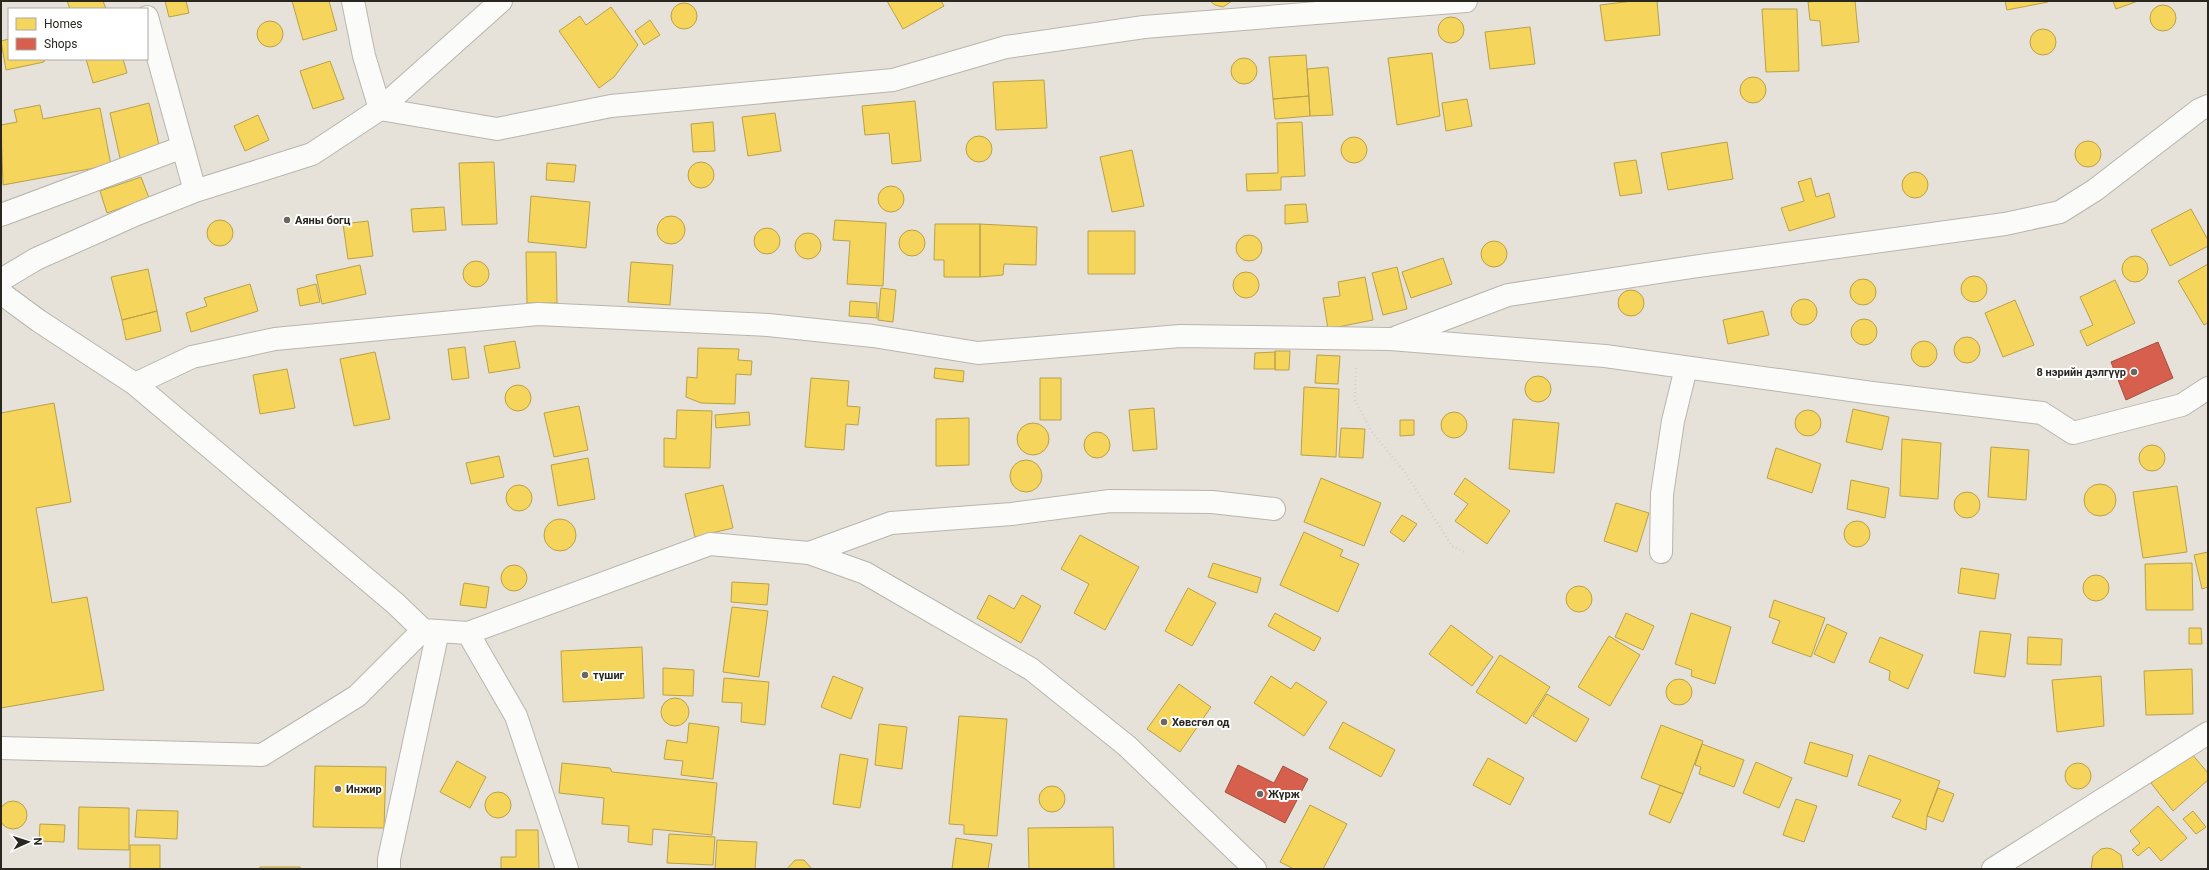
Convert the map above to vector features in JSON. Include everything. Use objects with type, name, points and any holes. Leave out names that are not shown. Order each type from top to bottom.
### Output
[{"type":"street","points":[[353,1],[364,56],[380,109]]},
{"type":"street","points":[[1,280],[36,259],[195,191],[312,154],[380,109],[501,1]]},
{"type":"street","points":[[380,109],[497,128],[611,106],[893,80],[1006,47],[1144,27],[1466,1]]},
{"type":"street","points":[[148,21],[195,191]]},
{"type":"street","points":[[1390,339],[1508,296],[1692,267],[2005,224],[2060,212],[2095,190],[2199,110],[2208,106]]},
{"type":"street","points":[[1,215],[183,147]]},
{"type":"street","points":[[1,293],[39,321],[135,384],[396,604],[431,630],[468,633],[710,544],[809,553],[865,573],[1031,669],[1127,746],[1255,869]]},
{"type":"street","points":[[135,384],[192,357],[275,339],[538,314],[768,325],[873,336],[978,354],[1180,336],[1360,340],[1390,339],[1605,356],[1872,393],[2042,413],[2073,433],[2182,405],[2208,388]]},
{"type":"street","points":[[1661,552],[1662,494],[1673,421],[1686,368]]},
{"type":"street","points":[[809,553],[891,523],[1012,514],[1110,501],[1212,502],[1274,509]]},
{"type":"street","points":[[1,748],[262,755],[357,696],[431,630]]},
{"type":"street","points":[[389,869],[431,630]]},
{"type":"street","points":[[468,633],[516,716],[567,869]]},
{"type":"street","points":[[1993,869],[2208,733]]},
{"type":"path","points":[[1360,340],[1355,372],[1355,400],[1372,432],[1404,471],[1452,546],[1464,552]]},
{"type":"building: Homes","points":[[67,1],[103,1],[106,8],[70,8]]},
{"type":"building: Homes","points":[[165,1],[186,1],[189,13],[169,17]]},
{"type":"building: Homes","points":[[292,1],[329,1],[337,30],[303,40]]},
{"type":"building: Homes","points":[[887,1],[941,1],[944,6],[903,29]]},
{"type":"building: Homes","points":[[1210,1],[1232,1],[1223,7],[1215,5]]},
{"type":"building: Homes","points":[[1633,1],[1657,1],[1660,35],[1605,41],[1600,5]]},
{"type":"building: Homes","points":[[1855,1],[1859,42],[1822,46],[1820,21],[1810,20],[1808,2]]},
{"type":"building: Homes","points":[[2005,1],[2048,1],[2048,2],[2007,10]]},
{"type":"building: Homes","points":[[2113,1],[2138,1],[2116,9]]},
{"type":"building: Homes","points":[[684,3],[693,7],[697,16],[693,25],[684,29],[675,25],[671,16],[675,7]]},
{"type":"building: Homes","points":[[2163,5],[2172,9],[2176,18],[2172,27],[2163,31],[2154,27],[2150,18],[2154,9]]},
{"type":"building: Homes","points":[[611,7],[638,45],[614,77],[599,88],[559,31],[580,16],[586,25]]},
{"type":"building: Homes","points":[[1762,9],[1797,9],[1799,71],[1766,72]]},
{"type":"building: Homes","points":[[1451,17],[1460,21],[1464,30],[1460,39],[1451,43],[1442,39],[1438,30],[1442,21]]},
{"type":"building: Homes","points":[[650,20],[660,35],[644,45],[635,31]]},
{"type":"building: Homes","points":[[270,21],[279,25],[283,34],[279,43],[270,47],[261,43],[257,34],[261,25]]},
{"type":"building: Homes","points":[[1530,27],[1535,64],[1490,69],[1485,32]]},
{"type":"building: Homes","points":[[2043,29],[2052,33],[2056,42],[2052,51],[2043,55],[2034,51],[2030,42],[2034,33]]},
{"type":"building: Homes","points":[[8,39],[8,60],[44,60],[44,62],[6,70],[1,41]]},
{"type":"building: Homes","points":[[1432,53],[1440,116],[1397,125],[1388,58]]},
{"type":"building: Homes","points":[[1306,55],[1309,96],[1273,99],[1269,57]]},
{"type":"building: Homes","points":[[1244,58],[1253,62],[1257,71],[1253,80],[1244,84],[1235,80],[1231,71],[1235,62]]},
{"type":"building: Homes","points":[[86,60],[123,60],[127,73],[93,83]]},
{"type":"building: Homes","points":[[330,61],[344,99],[313,109],[300,71]]},
{"type":"building: Homes","points":[[1328,67],[1333,115],[1310,116],[1307,69]]},
{"type":"building: Homes","points":[[1753,77],[1762,81],[1766,90],[1762,99],[1753,103],[1744,99],[1740,90],[1744,81]]},
{"type":"building: Homes","points":[[1044,80],[1047,128],[996,130],[993,82]]},
{"type":"building: Homes","points":[[1309,96],[1310,116],[1275,119],[1273,99]]},
{"type":"building: Homes","points":[[1467,99],[1472,126],[1446,131],[1442,103]]},
{"type":"building: Homes","points":[[915,101],[921,161],[892,164],[889,133],[865,135],[862,106]]},
{"type":"building: Homes","points":[[149,103],[160,149],[120,158],[110,113]]},
{"type":"building: Homes","points":[[40,105],[43,119],[100,108],[111,165],[3,185],[1,125],[17,122],[14,110]]},
{"type":"building: Homes","points":[[775,113],[781,151],[748,156],[742,117]]},
{"type":"building: Homes","points":[[258,115],[269,140],[245,151],[234,126]]},
{"type":"building: Homes","points":[[713,122],[715,151],[693,152],[691,124]]},
{"type":"building: Homes","points":[[1302,122],[1305,176],[1281,177],[1281,190],[1247,191],[1246,174],[1278,173],[1277,123]]},
{"type":"building: Homes","points":[[979,136],[988,140],[992,149],[988,158],[979,162],[970,158],[966,149],[970,140]]},
{"type":"building: Homes","points":[[1354,137],[1363,141],[1367,150],[1363,159],[1354,163],[1345,159],[1341,150],[1345,141]]},
{"type":"building: Homes","points":[[2088,141],[2097,145],[2101,154],[2097,163],[2088,167],[2079,163],[2075,154],[2079,145]]},
{"type":"building: Homes","points":[[1727,142],[1733,179],[1668,190],[1661,153]]},
{"type":"building: Homes","points":[[1132,150],[1144,206],[1112,212],[1100,157]]},
{"type":"building: Homes","points":[[1636,160],[1642,193],[1620,196],[1614,163]]},
{"type":"building: Homes","points":[[494,162],[497,224],[462,225],[459,163]]},
{"type":"building: Homes","points":[[701,162],[710,166],[714,175],[710,184],[701,188],[692,184],[688,175],[692,166]]},
{"type":"building: Homes","points":[[547,163],[576,165],[574,182],[546,180]]},
{"type":"building: Homes","points":[[1915,172],[1924,176],[1928,185],[1924,194],[1915,198],[1906,194],[1902,185],[1906,176]]},
{"type":"building: Homes","points":[[141,177],[149,198],[107,213],[100,191]]},
{"type":"building: Homes","points":[[1811,178],[1816,197],[1829,193],[1835,217],[1789,231],[1781,208],[1804,201],[1798,182]]},
{"type":"building: Homes","points":[[891,186],[900,190],[904,199],[900,208],[891,212],[882,208],[878,199],[882,190]]},
{"type":"building: Homes","points":[[531,196],[590,202],[586,248],[528,242]]},
{"type":"building: Homes","points":[[1306,204],[1308,222],[1285,224],[1285,205]]},
{"type":"building: Homes","points":[[444,207],[446,230],[413,232],[411,209]]},
{"type":"building: Homes","points":[[2191,209],[2208,240],[2208,246],[2170,266],[2151,230]]},
{"type":"building: Homes","points":[[671,216],[681,220],[685,230],[681,240],[671,244],[661,240],[657,230],[661,220]]},
{"type":"building: Homes","points":[[220,220],[229,224],[233,233],[229,242],[220,246],[211,242],[207,233],[211,224]]},
{"type":"building: Homes","points":[[835,220],[886,223],[883,286],[847,284],[850,241],[833,240]]},
{"type":"building: Homes","points":[[368,221],[373,256],[348,259],[343,224]]},
{"type":"building: Homes","points":[[935,224],[980,224],[980,277],[944,277],[944,260],[934,260]]},
{"type":"building: Homes","points":[[980,224],[1037,227],[1036,265],[1004,264],[1003,275],[980,277]]},
{"type":"building: Homes","points":[[767,228],[776,232],[780,241],[776,250],[767,254],[758,250],[754,241],[758,232]]},
{"type":"building: Homes","points":[[912,230],[921,234],[925,243],[921,252],[912,256],[903,252],[899,243],[903,234]]},
{"type":"building: Homes","points":[[1088,231],[1135,231],[1135,274],[1088,274]]},
{"type":"building: Homes","points":[[808,233],[817,237],[821,246],[817,255],[808,259],[799,255],[795,246],[799,237]]},
{"type":"building: Homes","points":[[1249,235],[1258,239],[1262,248],[1258,257],[1249,261],[1240,257],[1236,248],[1240,239]]},
{"type":"building: Homes","points":[[1494,241],[1503,245],[1507,254],[1503,263],[1494,267],[1485,263],[1481,254],[1485,245]]},
{"type":"building: Homes","points":[[526,252],[556,252],[557,303],[527,303]]},
{"type":"building: Homes","points":[[2135,256],[2144,260],[2148,269],[2144,278],[2135,282],[2126,278],[2122,269],[2126,260]]},
{"type":"building: Homes","points":[[1443,258],[1452,284],[1411,298],[1402,272]]},
{"type":"building: Homes","points":[[476,261],[485,265],[489,274],[485,283],[476,287],[467,283],[463,274],[467,265]]},
{"type":"building: Homes","points":[[631,262],[673,265],[670,305],[628,302]]},
{"type":"building: Homes","points":[[2208,264],[2208,323],[2204,325],[2178,281]]},
{"type":"building: Homes","points":[[360,265],[366,294],[322,304],[316,275]]},
{"type":"building: Homes","points":[[1397,267],[1407,309],[1383,315],[1372,273]]},
{"type":"building: Homes","points":[[148,269],[157,311],[122,320],[111,277]]},
{"type":"building: Homes","points":[[1246,272],[1255,276],[1259,285],[1255,294],[1246,298],[1237,294],[1233,285],[1237,276]]},
{"type":"building: Homes","points":[[1974,276],[1983,280],[1987,289],[1983,298],[1974,302],[1965,298],[1961,289],[1965,280]]},
{"type":"building: Homes","points":[[1365,277],[1373,320],[1328,329],[1323,298],[1340,296],[1338,282]]},
{"type":"building: Homes","points":[[1863,279],[1872,283],[1876,292],[1872,301],[1863,305],[1854,301],[1850,292],[1854,283]]},
{"type":"building: Homes","points":[[2115,280],[2135,323],[2087,346],[2080,331],[2093,325],[2080,297]]},
{"type":"building: Homes","points":[[250,284],[258,311],[191,332],[186,313],[207,306],[204,298]]},
{"type":"building: Homes","points":[[316,284],[320,302],[300,306],[297,289]]},
{"type":"building: Homes","points":[[881,288],[896,290],[893,322],[878,320]]},
{"type":"building: Homes","points":[[1631,290],[1640,294],[1644,303],[1640,312],[1631,316],[1622,312],[1618,303],[1622,294]]},
{"type":"building: Homes","points":[[1804,299],[1813,303],[1817,312],[1813,321],[1804,325],[1795,321],[1791,312],[1795,303]]},
{"type":"building: Homes","points":[[2015,300],[2034,345],[2003,357],[1985,313]]},
{"type":"building: Homes","points":[[850,301],[877,303],[877,318],[849,316]]},
{"type":"building: Homes","points":[[157,311],[161,331],[126,340],[122,320]]},
{"type":"building: Homes","points":[[1763,311],[1769,335],[1728,344],[1723,320]]},
{"type":"building: Homes","points":[[1864,319],[1873,323],[1877,332],[1873,341],[1864,345],[1855,341],[1851,332],[1855,323]]},
{"type":"building: Homes","points":[[1967,337],[1976,341],[1980,350],[1976,359],[1967,363],[1958,359],[1954,350],[1958,341]]},
{"type":"building: Homes","points":[[515,341],[520,368],[489,373],[484,346]]},
{"type":"building: Homes","points":[[1924,341],[1933,345],[1937,354],[1933,363],[1924,367],[1915,363],[1911,354],[1915,345]]},
{"type":"building: Homes","points":[[465,347],[469,378],[452,380],[448,349]]},
{"type":"building: Homes","points":[[698,348],[739,349],[738,360],[752,361],[751,375],[736,374],[735,404],[701,403],[686,397],[687,377],[697,378]]},
{"type":"building: Homes","points":[[1275,351],[1290,351],[1289,370],[1275,370]]},
{"type":"building: Homes","points":[[375,352],[390,419],[354,426],[340,359]]},
{"type":"building: Homes","points":[[1275,352],[1275,369],[1254,369],[1255,353]]},
{"type":"building: Homes","points":[[1317,355],[1340,356],[1338,384],[1315,383]]},
{"type":"building: Homes","points":[[935,368],[964,371],[963,382],[934,378]]},
{"type":"building: Homes","points":[[287,369],[295,408],[260,414],[253,375]]},
{"type":"building: Homes","points":[[1538,376],[1547,380],[1551,389],[1547,398],[1538,402],[1529,398],[1525,389],[1529,380]]},
{"type":"building: Homes","points":[[811,378],[849,381],[847,406],[860,407],[858,425],[846,424],[844,450],[805,447]]},
{"type":"building: Homes","points":[[1040,378],[1061,378],[1061,420],[1040,420]]},
{"type":"building: Homes","points":[[518,385],[527,389],[531,398],[527,407],[518,411],[509,407],[505,398],[509,389]]},
{"type":"building: Homes","points":[[1304,387],[1339,389],[1336,457],[1301,455]]},
{"type":"building: Homes","points":[[54,403],[71,502],[36,508],[52,603],[87,597],[104,690],[1,708],[1,413]]},
{"type":"building: Homes","points":[[579,406],[588,450],[554,457],[544,413]]},
{"type":"building: Homes","points":[[1154,408],[1157,449],[1133,451],[1129,410]]},
{"type":"building: Homes","points":[[1853,409],[1889,417],[1882,450],[1846,442]]},
{"type":"building: Homes","points":[[677,410],[712,411],[710,468],[664,467],[664,438],[676,439]]},
{"type":"building: Homes","points":[[1808,410],[1817,414],[1821,423],[1817,432],[1808,436],[1799,432],[1795,423],[1799,414]]},
{"type":"building: Homes","points":[[749,412],[750,425],[716,428],[715,415]]},
{"type":"building: Homes","points":[[1454,412],[1463,416],[1467,425],[1463,434],[1454,438],[1445,434],[1441,425],[1445,416]]},
{"type":"building: Homes","points":[[969,418],[969,465],[936,466],[936,419]]},
{"type":"building: Homes","points":[[1513,419],[1559,423],[1554,473],[1509,469]]},
{"type":"building: Homes","points":[[1400,420],[1414,420],[1414,435],[1400,436]]},
{"type":"building: Homes","points":[[1030,423],[1036,423],[1046,430],[1049,439],[1048,445],[1042,452],[1036,455],[1030,455],[1020,448],[1017,442],[1017,436],[1024,426]]},
{"type":"building: Homes","points":[[1341,428],[1365,429],[1363,458],[1339,457]]},
{"type":"building: Homes","points":[[1097,432],[1106,436],[1110,445],[1106,454],[1097,458],[1088,454],[1084,445],[1088,436]]},
{"type":"building: Homes","points":[[1902,439],[1941,443],[1938,499],[1900,496]]},
{"type":"building: Homes","points":[[2152,445],[2161,449],[2165,458],[2161,467],[2152,471],[2143,467],[2139,458],[2143,449]]},
{"type":"building: Homes","points":[[1991,447],[2029,450],[2026,500],[1988,497]]},
{"type":"building: Homes","points":[[1776,448],[1821,464],[1812,493],[1767,478]]},
{"type":"building: Homes","points":[[499,456],[504,477],[471,484],[466,463]]},
{"type":"building: Homes","points":[[588,458],[595,499],[558,506],[551,465]]},
{"type":"building: Homes","points":[[1023,460],[1029,460],[1039,467],[1042,476],[1041,482],[1035,489],[1029,492],[1023,492],[1013,485],[1010,479],[1010,473],[1017,463]]},
{"type":"building: Homes","points":[[1321,478],[1381,503],[1364,546],[1304,522]]},
{"type":"building: Homes","points":[[1465,478],[1510,511],[1487,544],[1455,521],[1468,504],[1454,494]]},
{"type":"building: Homes","points":[[1851,480],[1889,488],[1885,518],[1847,509]]},
{"type":"building: Homes","points":[[2097,484],[2103,484],[2112,488],[2116,500],[2112,512],[2103,516],[2097,516],[2088,512],[2084,503],[2084,497],[2088,488]]},
{"type":"building: Homes","points":[[519,485],[528,489],[532,498],[528,507],[519,511],[510,507],[506,498],[510,489]]},
{"type":"building: Homes","points":[[723,485],[733,528],[695,537],[685,494]]},
{"type":"building: Homes","points":[[2177,486],[2187,552],[2143,558],[2133,492]]},
{"type":"building: Homes","points":[[1967,492],[1976,496],[1980,505],[1976,514],[1967,518],[1958,514],[1954,505],[1958,496]]},
{"type":"building: Homes","points":[[1616,503],[1649,513],[1637,552],[1604,541]]},
{"type":"building: Homes","points":[[1402,515],[1417,524],[1404,542],[1390,532]]},
{"type":"building: Homes","points":[[557,519],[563,519],[573,526],[576,535],[575,541],[569,548],[563,551],[557,551],[547,544],[544,538],[544,532],[551,522]]},
{"type":"building: Homes","points":[[1857,521],[1866,525],[1870,534],[1866,543],[1857,547],[1848,543],[1844,534],[1848,525]]},
{"type":"building: Homes","points":[[1304,532],[1343,550],[1340,556],[1359,564],[1338,612],[1280,585]]},
{"type":"building: Homes","points":[[1080,535],[1139,567],[1105,630],[1074,613],[1089,584],[1061,569]]},
{"type":"building: Homes","points":[[2208,552],[2208,587],[2202,589],[2194,555]]},
{"type":"building: Homes","points":[[1213,563],[1261,578],[1257,593],[1208,577]]},
{"type":"building: Homes","points":[[2192,563],[2193,610],[2146,610],[2145,564]]},
{"type":"building: Homes","points":[[514,565],[523,569],[527,578],[523,587],[514,591],[505,587],[501,578],[505,569]]},
{"type":"building: Homes","points":[[1961,568],[1999,574],[1995,599],[1958,593]]},
{"type":"building: Homes","points":[[2096,575],[2105,579],[2109,588],[2105,597],[2096,601],[2087,597],[2083,588],[2087,579]]},
{"type":"building: Homes","points":[[732,582],[769,584],[767,605],[731,602]]},
{"type":"building: Homes","points":[[464,583],[489,587],[486,608],[460,605]]},
{"type":"building: Homes","points":[[1579,586],[1588,590],[1592,599],[1588,608],[1579,612],[1570,608],[1566,599],[1570,590]]},
{"type":"building: Homes","points":[[1188,588],[1216,603],[1192,646],[1165,631]]},
{"type":"building: Homes","points":[[989,595],[1014,609],[1022,595],[1041,606],[1021,643],[977,618]]},
{"type":"building: Homes","points":[[1774,600],[1825,618],[1811,657],[1772,643],[1780,621],[1769,617]]},
{"type":"building: Homes","points":[[732,607],[768,611],[759,677],[723,672]]},
{"type":"building: Homes","points":[[1275,613],[1321,638],[1314,651],[1268,626]]},
{"type":"building: Homes","points":[[1626,613],[1654,626],[1643,650],[1615,637]]},
{"type":"building: Homes","points":[[1691,613],[1731,627],[1715,684],[1691,676],[1692,670],[1675,664]]},
{"type":"building: Homes","points":[[1827,624],[1847,633],[1834,663],[1814,654]]},
{"type":"building: Homes","points":[[1451,625],[1493,657],[1472,686],[1429,654]]},
{"type":"building: Homes","points":[[2189,628],[2201,628],[2202,644],[2189,644]]},
{"type":"building: Homes","points":[[1980,631],[2011,634],[2005,677],[1974,673]]},
{"type":"building: Homes","points":[[1609,636],[1640,655],[1610,706],[1578,687]]},
{"type":"building: Homes","points":[[1880,637],[1923,655],[1908,689],[1889,680],[1890,671],[1869,662]]},
{"type":"building: Homes","points":[[2028,637],[2062,639],[2061,665],[2027,664]]},
{"type":"building: Homes","points":[[642,647],[644,698],[563,702],[561,651]]},
{"type":"building: Homes","points":[[1500,655],[1550,687],[1526,724],[1476,692]]},
{"type":"building: Homes","points":[[663,668],[694,670],[693,696],[663,695]]},
{"type":"building: Homes","points":[[2192,669],[2193,714],[2146,715],[2144,671]]},
{"type":"building: Homes","points":[[833,676],[863,688],[851,719],[821,707]]},
{"type":"building: Homes","points":[[1271,676],[1291,689],[1296,682],[1327,702],[1304,736],[1254,703]]},
{"type":"building: Homes","points":[[2101,676],[2104,726],[2057,732],[2052,680]]},
{"type":"building: Homes","points":[[724,678],[769,682],[765,725],[741,722],[742,703],[722,702]]},
{"type":"building: Homes","points":[[1679,679],[1688,683],[1692,692],[1688,701],[1679,705],[1670,701],[1666,692],[1670,683]]},
{"type":"building: Homes","points":[[1179,684],[1211,707],[1180,752],[1147,729]]},
{"type":"building: Homes","points":[[1547,694],[1589,719],[1576,742],[1533,716]]},
{"type":"building: Homes","points":[[675,698],[685,702],[689,712],[685,722],[675,726],[665,722],[661,712],[665,702]]},
{"type":"building: Homes","points":[[959,716],[1007,719],[997,836],[964,834],[964,825],[949,824]]},
{"type":"building: Homes","points":[[1343,722],[1395,750],[1381,777],[1329,748]]},
{"type":"building: Homes","points":[[689,723],[719,727],[713,779],[681,775],[683,761],[664,759],[667,740],[687,743]]},
{"type":"building: Homes","points":[[879,724],[907,727],[902,769],[875,765]]},
{"type":"building: Homes","points":[[1661,725],[1703,741],[1683,794],[1641,778]]},
{"type":"building: Homes","points":[[1810,742],[1853,755],[1847,777],[1804,763]]},
{"type":"building: Homes","points":[[1702,744],[1744,760],[1734,787],[1699,774],[1701,767],[1695,765]]},
{"type":"building: Homes","points":[[2191,753],[2208,773],[2208,780],[2173,811],[2151,783]]},
{"type":"building: Homes","points":[[840,754],[868,759],[860,808],[833,804]]},
{"type":"building: Homes","points":[[1869,755],[1940,781],[1927,816],[1926,830],[1892,817],[1901,800],[1858,785]]},
{"type":"building: Homes","points":[[1488,758],[1524,778],[1510,805],[1473,785]]},
{"type":"building: Homes","points":[[457,761],[486,777],[470,808],[440,792]]},
{"type":"building: Homes","points":[[1756,762],[1792,778],[1779,808],[1743,793]]},
{"type":"building: Homes","points":[[562,763],[610,768],[612,772],[717,783],[712,835],[653,829],[652,845],[628,842],[629,826],[602,824],[604,798],[559,793]]},
{"type":"building: Homes","points":[[2078,763],[2087,767],[2091,776],[2087,785],[2078,789],[2069,785],[2065,776],[2069,767]]},
{"type":"building: Homes","points":[[315,766],[386,767],[384,828],[313,827]]},
{"type":"building: Homes","points":[[1660,785],[1683,794],[1670,823],[1649,814]]},
{"type":"building: Homes","points":[[1052,786],[1061,790],[1065,799],[1061,808],[1052,812],[1043,808],[1039,799],[1043,790]]},
{"type":"building: Homes","points":[[1938,788],[1954,794],[1943,822],[1927,816]]},
{"type":"building: Homes","points":[[498,792],[507,796],[511,805],[507,814],[498,818],[489,814],[485,805],[489,796]]},
{"type":"building: Homes","points":[[1796,799],[1817,806],[1804,842],[1783,835]]},
{"type":"building: Homes","points":[[13,801],[23,805],[27,815],[23,825],[13,829],[3,825],[-1,815],[3,805]]},
{"type":"building: Homes","points":[[1310,805],[1347,824],[1323,869],[1294,869],[1280,862]]},
{"type":"building: Homes","points":[[2158,806],[2187,838],[2161,861],[2149,847],[2138,856],[2132,850],[2140,843],[2130,831]]},
{"type":"building: Homes","points":[[79,807],[129,808],[129,850],[78,849]]},
{"type":"building: Homes","points":[[137,810],[178,811],[177,839],[135,837]]},
{"type":"building: Homes","points":[[2193,811],[2206,827],[2196,834],[2183,819]]},
{"type":"building: Homes","points":[[40,824],[65,825],[64,842],[39,841]]},
{"type":"building: Homes","points":[[1113,827],[1114,869],[1029,869],[1028,828]]},
{"type":"building: Homes","points":[[516,830],[538,830],[539,869],[501,869],[501,857],[516,857]]},
{"type":"building: Homes","points":[[669,834],[715,837],[713,865],[667,863]]},
{"type":"building: Homes","points":[[956,838],[992,844],[988,869],[952,869]]},
{"type":"building: Homes","points":[[717,840],[757,842],[755,869],[715,869]]},
{"type":"building: Homes","points":[[130,845],[160,845],[160,869],[130,869]]},
{"type":"building: Homes","points":[[2101,849],[2112,849],[2121,855],[2123,869],[2091,869],[2093,856]]},
{"type":"building: Homes","points":[[795,860],[804,860],[812,869],[787,869]]},
{"type":"building: Homes","points":[[260,867],[300,867],[300,869],[260,869]]},
{"type":"building: Shops","points":[[2158,342],[2173,378],[2126,400],[2111,362]]},
{"type":"building: Shops","points":[[1238,765],[1274,783],[1283,766],[1308,779],[1285,823],[1225,792]]},
{"type":"place","name":"Аяны богц","points":[[287,220]]},
{"type":"place","name":"8 нэрийн дэлгүүр","points":[[2134,372]]},
{"type":"place","name":"түшиг","points":[[585,675]]},
{"type":"place","name":"Хөвсгөл од","points":[[1164,722]]},
{"type":"place","name":"Инжир","points":[[338,789]]},
{"type":"place","name":"Жүрж","points":[[1260,794]]}]
